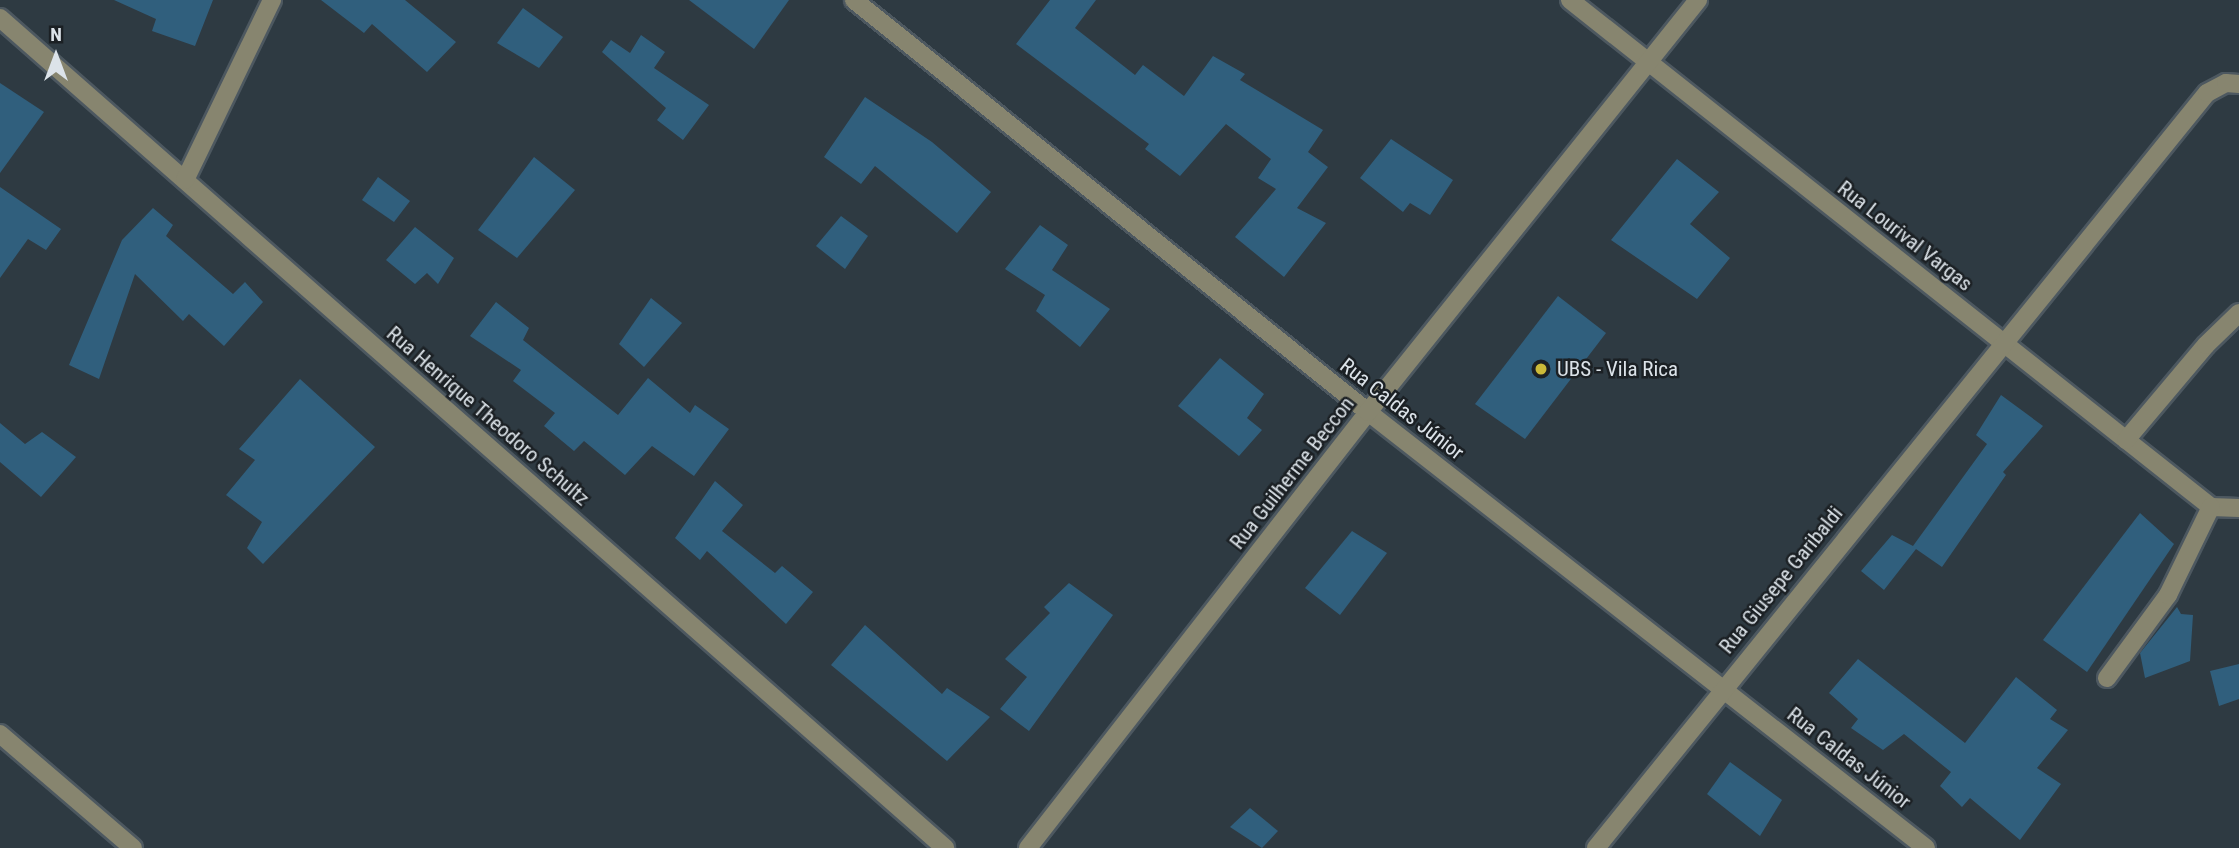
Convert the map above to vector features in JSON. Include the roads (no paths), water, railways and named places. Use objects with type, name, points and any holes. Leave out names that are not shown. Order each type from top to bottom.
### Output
[{"type":"street","points":[[185,180],[272,0]]},
{"type":"street","name":"Rua Caldas Júnior","points":[[853,0],[1368,412],[1926,848]]},
{"type":"street","name":"Rua Lourival Vargas","points":[[1570,0],[2211,507]]},
{"type":"street","name":"Rua Guilherme Beccon","points":[[1028,848],[1368,412],[1650,64],[1698,0]]},
{"type":"street","name":"Rua Henrique Theodoro Schultz","points":[[0,18],[945,848]]},
{"type":"street","name":"Rua Giusepe Garibaldi","points":[[1596,848],[1723,687],[2207,93],[2226,83],[2239,84]]},
{"type":"street","points":[[2126,440],[2206,345],[2239,313]]},
{"type":"street","points":[[2107,678],[2168,595],[2211,507],[2239,508]]},
{"type":"street","points":[[0,734],[133,848]]},
{"type":"place","name":"UBS - Vila Rica","points":[[1541,369]]}]
